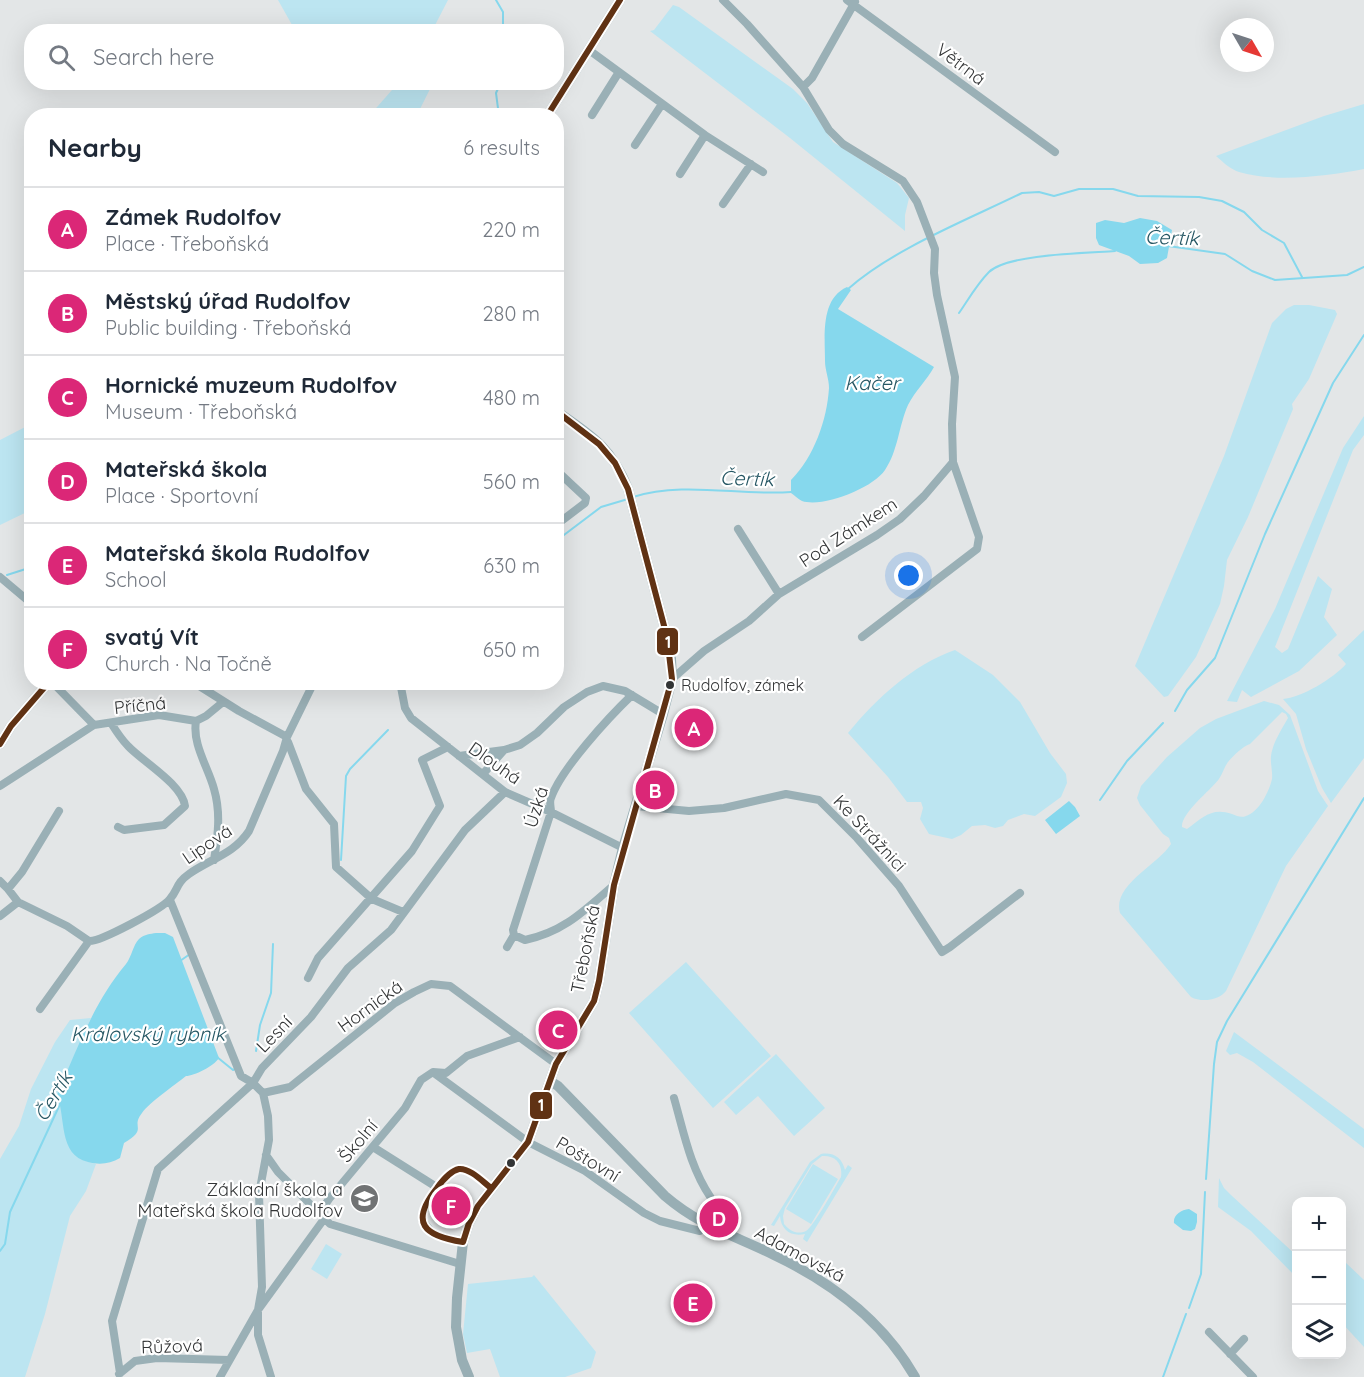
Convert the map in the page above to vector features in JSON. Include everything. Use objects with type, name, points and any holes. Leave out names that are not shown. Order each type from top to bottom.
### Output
[{"type":"main road","points":[[564,89],[620,0]]},
{"type":"main road","points":[[552,108],[564,90]]},
{"type":"main road","name":"Třeboňská","points":[[469,1377],[462,1360],[456,1327],[463,1242],[473,1214],[528,1142],[556,1064],[594,1001],[614,885],[672,679],[672,660],[667,637],[628,489],[615,460],[604,447],[564,417]]},
{"type":"main road","points":[[0,744],[11,726],[44,690]]},
{"type":"main road","name":"Adamovská","points":[[550,1081],[558,1086],[665,1196],[703,1228],[730,1236],[788,1262],[816,1276],[840,1293],[887,1338],[915,1377]]},
{"type":"street","points":[[723,0],[803,87],[829,130],[843,144],[903,181],[917,202],[933,242],[937,295],[955,377],[951,450],[979,537],[977,549],[862,637]]},
{"type":"street","points":[[803,87],[812,78],[852,2]]},
{"type":"street","name":"Větrná","points":[[852,2],[1055,152]]},
{"type":"street","points":[[589,50],[705,135],[763,172]]},
{"type":"street","points":[[592,115],[619,72]]},
{"type":"street","points":[[636,145],[662,104]]},
{"type":"street","points":[[681,174],[705,135]]},
{"type":"street","points":[[723,204],[751,165]]},
{"type":"street","name":"Pod Zámkem","points":[[672,679],[705,651],[749,621],[779,594],[878,536],[924,496],[953,462]]},
{"type":"street","points":[[564,477],[586,498],[585,503],[564,519]]},
{"type":"street","points":[[738,529],[779,594]]},
{"type":"street","points":[[0,577],[24,597]]},
{"type":"street","points":[[459,756],[504,750],[520,745],[537,733],[564,707],[587,692],[603,686],[625,691],[663,714]]},
{"type":"street","points":[[59,690],[94,725]]},
{"type":"street","points":[[205,690],[287,737],[306,789],[334,824],[336,867],[372,899],[403,912]]},
{"type":"street","name":"Lipová","points":[[88,941],[100,939],[122,929],[170,900],[179,882],[190,873],[233,849],[243,840],[249,831],[287,737],[310,690]]},
{"type":"street","name":"Dlouhá","points":[[402,690],[405,708],[411,718],[505,792],[623,848]]},
{"type":"street","name":"Úzká","points":[[507,947],[514,935],[513,930],[551,812],[550,800],[562,777],[600,729],[632,695]]},
{"type":"street","points":[[214,860],[219,821],[218,806],[214,787],[195,736],[196,721],[223,702]]},
{"type":"street","name":"Příčná","points":[[0,786],[94,725],[159,715],[196,721]]},
{"type":"street","points":[[111,723],[128,746],[175,788],[185,801],[185,806],[164,825],[124,830],[118,827]]},
{"type":"street","name":"Dlouhá","points":[[372,899],[412,851],[440,806],[422,760],[448,747]]},
{"type":"street","points":[[483,774],[504,750]]},
{"type":"street","name":"Lesní","points":[[118,1375],[112,1321],[158,1169],[253,1083],[262,1068],[310,1017],[348,968],[385,937],[465,830],[505,792]]},
{"type":"street","name":"Ke Strážnici","points":[[636,806],[689,811],[724,808],[786,794],[819,800],[857,838],[899,886],[913,904],[942,952],[1020,893]]},
{"type":"street","points":[[8,889],[22,872],[59,811]]},
{"type":"street","points":[[0,881],[18,902],[67,926],[88,941],[40,1010]]},
{"type":"street","name":"Třeboňská","points":[[514,935],[525,940],[561,928],[614,885]]},
{"type":"street","points":[[308,978],[318,958],[372,899]]},
{"type":"street","points":[[170,900],[242,1076],[263,1093],[268,1116],[269,1140],[259,1194],[262,1287],[258,1310],[258,1335],[271,1377]]},
{"type":"street","points":[[0,916],[18,902]]},
{"type":"street","name":"Hornická","points":[[263,1093],[291,1087],[395,1003],[431,984],[450,986],[556,1064]]},
{"type":"street","name":"Školní","points":[[220,1377],[258,1310],[324,1219],[323,1208],[329,1199],[405,1108],[421,1080],[433,1072],[446,1072],[467,1056],[520,1037]]},
{"type":"street","name":"Poštovní","points":[[433,1072],[528,1142],[585,1171],[644,1213],[660,1221],[703,1228]]},
{"type":"street","points":[[674,1098],[694,1167],[712,1200],[733,1222],[730,1236]]},
{"type":"street","points":[[373,1147],[438,1188]]},
{"type":"street","points":[[266,1155],[278,1172],[330,1224],[460,1264]]},
{"type":"street","points":[[463,1242],[433,1234],[422,1220],[423,1209],[447,1175],[459,1169],[467,1171],[491,1188]]},
{"type":"street","points":[[1209,1332],[1253,1377]]},
{"type":"street","points":[[1230,1354],[1244,1339]]},
{"type":"street","name":"Růžová","points":[[118,1375],[135,1360],[156,1358],[229,1360]]},
{"type":"shaded area","points":[[278,0],[448,0],[436,24],[292,24]]},
{"type":"shaded area","points":[[673,5],[679,7],[793,89],[807,103],[833,142],[897,183],[909,198],[905,215],[905,231],[790,138],[650,31],[654,30]]},
{"type":"shaded area","points":[[392,90],[430,90],[420,108],[376,108]]},
{"type":"shaded area","points":[[1364,104],[1364,169],[1318,176],[1269,177],[1236,171],[1216,156],[1324,116]]},
{"type":"shaded area","points":[[1294,305],[1309,305],[1335,310],[1337,314],[1309,379],[1292,404],[1293,409],[1248,517],[1227,560],[1220,604],[1196,657],[1168,696],[1164,697],[1135,666],[1224,456],[1272,323],[1286,309]]},
{"type":"shaded area","points":[[1364,416],[1364,435],[1353,450],[1275,647],[1282,653],[1288,649],[1318,576],[1332,589],[1324,617],[1337,635],[1299,671],[1251,697],[1242,690],[1237,702],[1227,701],[1275,609],[1343,448]]},
{"type":"shaded area","points":[[24,428],[24,513],[0,525],[0,440]]},
{"type":"shaded area","points":[[1364,630],[1364,758],[1331,803],[1322,788],[1306,749],[1296,714],[1283,699],[1308,691],[1341,669],[1346,664],[1338,655]]},
{"type":"shaded area","points":[[955,650],[993,675],[1020,702],[1050,753],[1066,774],[1067,783],[1061,797],[1035,816],[1024,814],[995,828],[985,825],[972,826],[952,839],[929,834],[920,819],[923,808],[921,802],[907,802],[888,777],[848,733],[896,684],[939,656]]},
{"type":"shaded area","points":[[1264,701],[1279,705],[1290,715],[1318,791],[1328,806],[1286,866],[1226,991],[1219,997],[1205,1000],[1191,997],[1120,913],[1119,903],[1129,884],[1171,844],[1169,838],[1163,834],[1140,805],[1137,798],[1141,786],[1167,757],[1200,728],[1216,719]],"holes":[[[1282,712],[1288,718],[1271,755],[1271,784],[1263,801],[1255,810],[1242,817],[1225,812],[1213,813],[1203,817],[1187,829],[1182,827],[1186,815],[1219,779],[1230,759],[1250,744]]]},
{"type":"shaded area","points":[[686,962],[771,1056],[713,1108],[629,1013]]},
{"type":"shaded area","points":[[91,1018],[57,1095],[70,1146],[84,1160],[96,1164],[86,1191],[70,1216],[45,1314],[25,1377],[0,1377],[0,1159],[19,1126],[31,1089],[55,1042],[70,1020]]},
{"type":"shaded area","points":[[1234,1032],[1364,1129],[1364,1148],[1253,1062],[1237,1053],[1230,1055],[1226,1051]]},
{"type":"shaded area","points":[[776,1054],[825,1108],[794,1136],[758,1096],[736,1115],[724,1102]]},
{"type":"shaded area","points":[[821,1154],[830,1154],[840,1159],[845,1170],[848,1165],[852,1168],[807,1242],[803,1239],[805,1234],[791,1233],[785,1229],[780,1216],[774,1226],[771,1225],[810,1162]],"holes":[[[822,1156],[831,1157],[837,1161],[841,1168],[841,1177],[810,1228],[800,1233],[794,1232],[784,1224],[785,1208],[812,1164]]]},
{"type":"shaded area","points":[[813,1164],[838,1179],[811,1224],[786,1209]]},
{"type":"shaded area","points":[[1219,1178],[1224,1188],[1292,1251],[1292,1273],[1251,1231],[1218,1207]]},
{"type":"shaded area","points":[[326,1244],[342,1254],[327,1279],[311,1269]]},
{"type":"shaded area","points":[[1346,1263],[1364,1280],[1364,1347],[1346,1327]]},
{"type":"shaded area","points":[[534,1275],[596,1352],[591,1368],[565,1377],[500,1377],[490,1349],[467,1353],[463,1334],[468,1284]]},
{"type":"water","points":[[1140,218],[1157,221],[1172,230],[1167,258],[1158,263],[1140,264],[1129,256],[1099,245],[1096,238],[1096,223],[1105,220],[1124,223]]},
{"type":"water","name":"Kačer","points":[[847,287],[851,290],[838,309],[934,367],[908,405],[893,455],[879,477],[847,495],[822,502],[802,501],[791,493],[791,480],[813,449],[822,425],[829,388],[825,361],[826,319],[832,300]]},
{"type":"water","points":[[1069,801],[1080,816],[1056,834],[1045,820]]},
{"type":"water","name":"Královský rybník","points":[[165,933],[173,937],[219,1058],[204,1070],[186,1076],[146,1109],[139,1118],[138,1131],[124,1143],[120,1158],[104,1163],[88,1162],[78,1158],[67,1144],[57,1095],[95,1010],[128,961],[135,944],[145,935]]},
{"type":"water","points":[[1189,1209],[1197,1214],[1195,1229],[1191,1231],[1183,1230],[1174,1223],[1178,1213]]},
{"type":"waterway","points":[[496,0],[503,12],[503,24]]},
{"type":"waterway","points":[[497,90],[498,108]]},
{"type":"waterway","points":[[848,289],[866,274],[908,248],[1022,193],[1039,192],[1054,196],[1079,189],[1113,189],[1138,196],[1199,197],[1222,201],[1244,212],[1262,230],[1284,243],[1302,277]]},
{"type":"waterway","name":"Čertík","points":[[1168,246],[1225,254],[1252,271],[1275,280],[1347,275],[1364,267]]},
{"type":"waterway","name":"Čertík","points":[[959,313],[989,272],[998,266],[1030,258],[1115,251]]},
{"type":"waterway","points":[[1175,711],[1187,690],[1215,658],[1265,534],[1333,383],[1364,335]]},
{"type":"waterway","name":"Čertík","points":[[633,497],[652,492],[692,489],[791,492]]},
{"type":"waterway","name":"Čertík","points":[[564,535],[601,507],[628,499]]},
{"type":"waterway","points":[[7,575],[24,570]]},
{"type":"waterway","points":[[1100,800],[1127,761],[1163,723]]},
{"type":"waterway","name":"Čertík","points":[[341,860],[346,776],[388,730]]},
{"type":"waterway","points":[[1206,1179],[1217,1042],[1227,1021],[1364,798]]},
{"type":"waterway","points":[[256,1051],[260,1025],[271,993],[273,944]]},
{"type":"waterway","name":"Čertík","points":[[180,961],[190,954]]},
{"type":"waterway","points":[[217,1057],[233,1070],[235,1069]]},
{"type":"waterway","name":"Čertík","points":[[0,1251],[5,1244],[10,1212],[61,1102]]},
{"type":"waterway","points":[[1189,1308],[1201,1274],[1205,1192]]},
{"type":"waterway","points":[[1163,1377],[1186,1314]]},
{"type":"transit line","name":"1","points":[[564,89],[620,0]]},
{"type":"transit line","name":"1","points":[[552,108],[563,90]]},
{"type":"transit line","name":"1","points":[[491,1188],[468,1171],[459,1169],[452,1172],[441,1182],[428,1200],[424,1210],[425,1226],[430,1232],[439,1236],[463,1242],[478,1206],[528,1142],[556,1064],[594,1001],[614,885],[672,679],[667,637],[628,489],[615,463],[599,444],[564,417]]},
{"type":"transit line","name":"1","points":[[0,744],[11,726],[42,690]]},
{"type":"place","name":"Rudolfov, zámek","points":[[670,685]]},
{"type":"place","name":"Zámek Rudolfov","points":[[694,728]]},
{"type":"place","name":"Městský úřad Rudolfov","points":[[655,790]]},
{"type":"place","name":"Hornické muzeum Rudolfov","points":[[558,1030]]},
{"type":"place","name":"Základní škola a Mateřská škola Rudolfov","points":[[364,1199]]},
{"type":"place","name":"svatý Vít","points":[[451,1206]]},
{"type":"place","name":"Mateřská škola","points":[[719,1218]]},
{"type":"place","name":"Mateřská škola Rudolfov","points":[[693,1303]]}]
